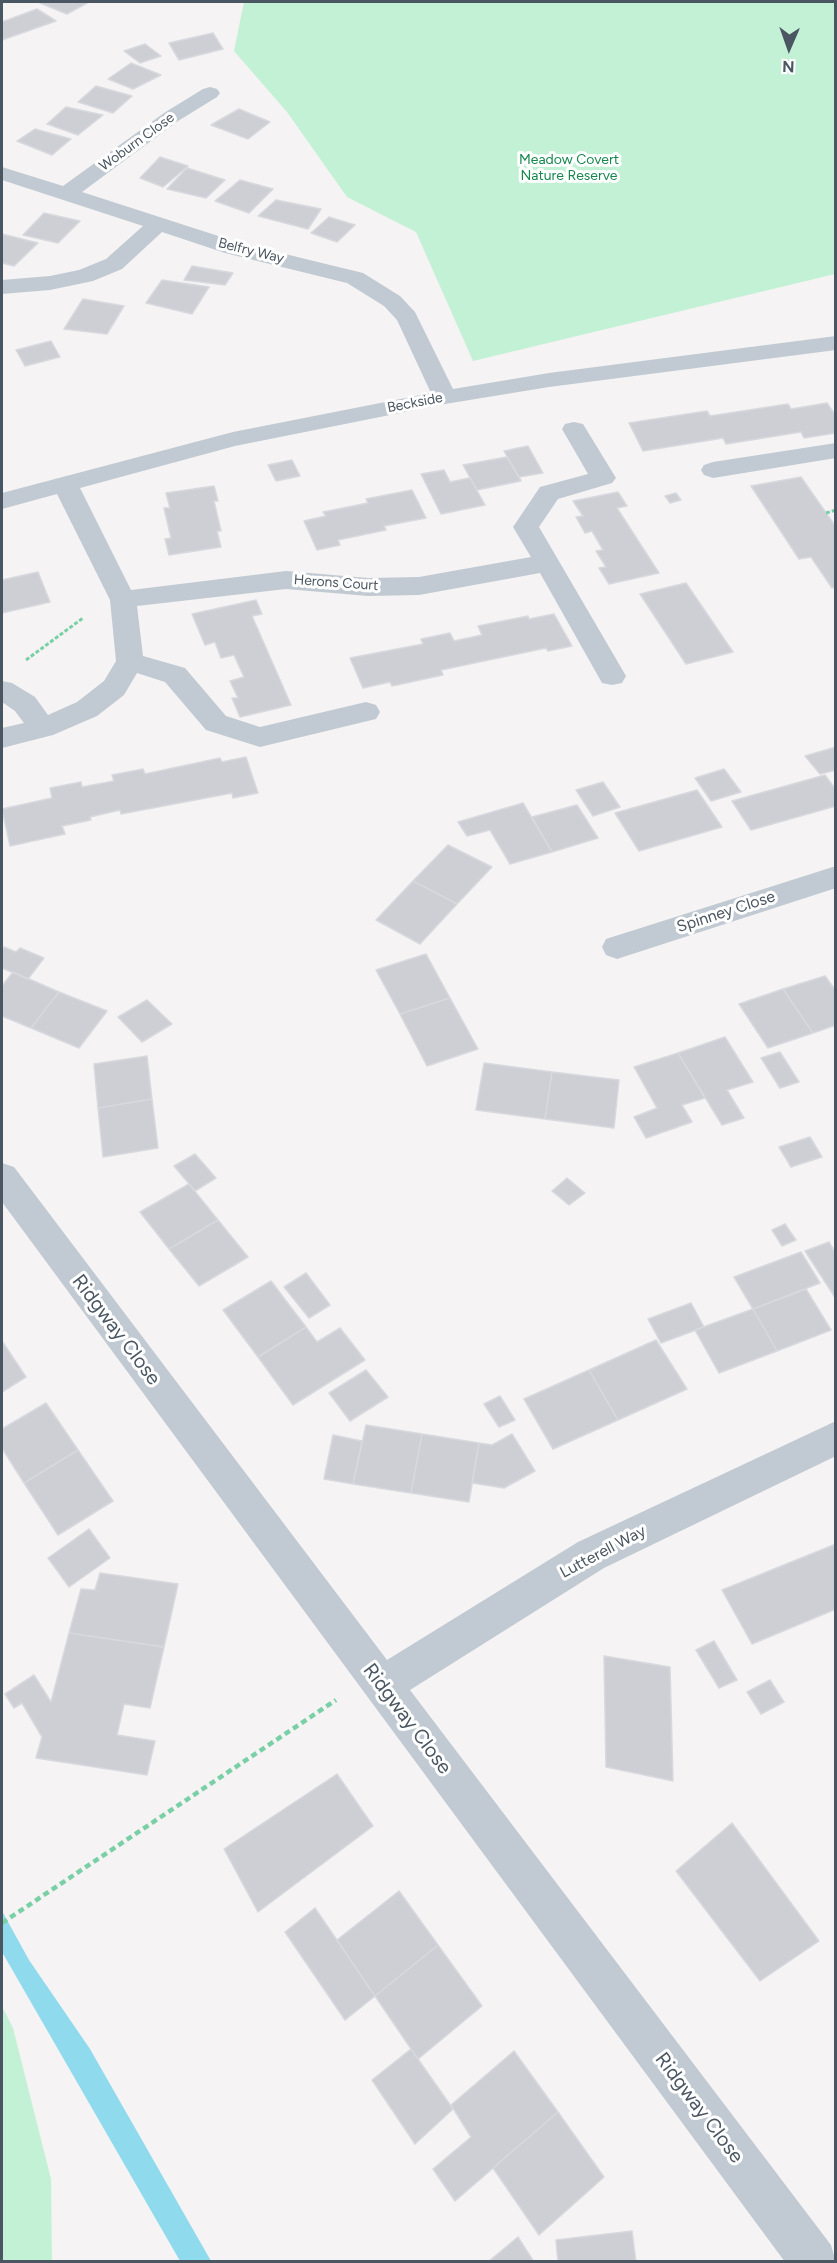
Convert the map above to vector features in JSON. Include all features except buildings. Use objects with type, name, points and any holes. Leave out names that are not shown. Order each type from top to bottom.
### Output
[{"type":"street","name":"Woburn Close","points":[[66,194],[171,117],[210,93]]},
{"type":"street","name":"Belfry Way","points":[[2,173],[233,248],[355,278],[392,301],[407,317],[445,397]]},
{"type":"street","points":[[2,287],[50,283],[85,276],[114,264],[157,225]]},
{"type":"street","name":"Beckside","points":[[2,501],[233,439],[445,397],[549,380],[834,346]]},
{"type":"street","points":[[574,429],[603,478],[549,494],[526,527],[612,675]]},
{"type":"street","points":[[713,470],[836,450]]},
{"type":"street","points":[[2,738],[42,728],[87,709],[114,688],[130,661],[121,595],[65,484]]},
{"type":"street","name":"Herons Court","points":[[121,595],[165,593],[286,580],[368,588],[419,586],[547,563]]},
{"type":"street","points":[[130,661],[175,675],[216,723],[260,737],[366,712]]},
{"type":"street","points":[[2,690],[25,704],[42,728]]},
{"type":"street","name":"Spinney Close","points":[[616,947],[836,877]]},
{"type":"street","name":"Ridgway Close","points":[[2,1177],[813,2262]]},
{"type":"street","name":"Lutterell Way","points":[[382,1685],[591,1555],[836,1438]]},
{"type":"path","points":[[826,513],[836,510]]},
{"type":"path","points":[[20,665],[121,595]]},
{"type":"path","points":[[2,1923],[343,1695],[382,1685]]},
{"type":"green space","name":"Meadow Covert Nature Reserve","points":[[244,2],[835,2],[835,274],[473,361],[416,232],[347,197],[287,112],[234,51]]},
{"type":"green space","points":[[2,2006],[13,2028],[51,2179],[52,2261],[2,2261]]},
{"type":"water","points":[[2,1911],[29,1960],[90,2049],[211,2261],[180,2261],[2,1952]]}]
